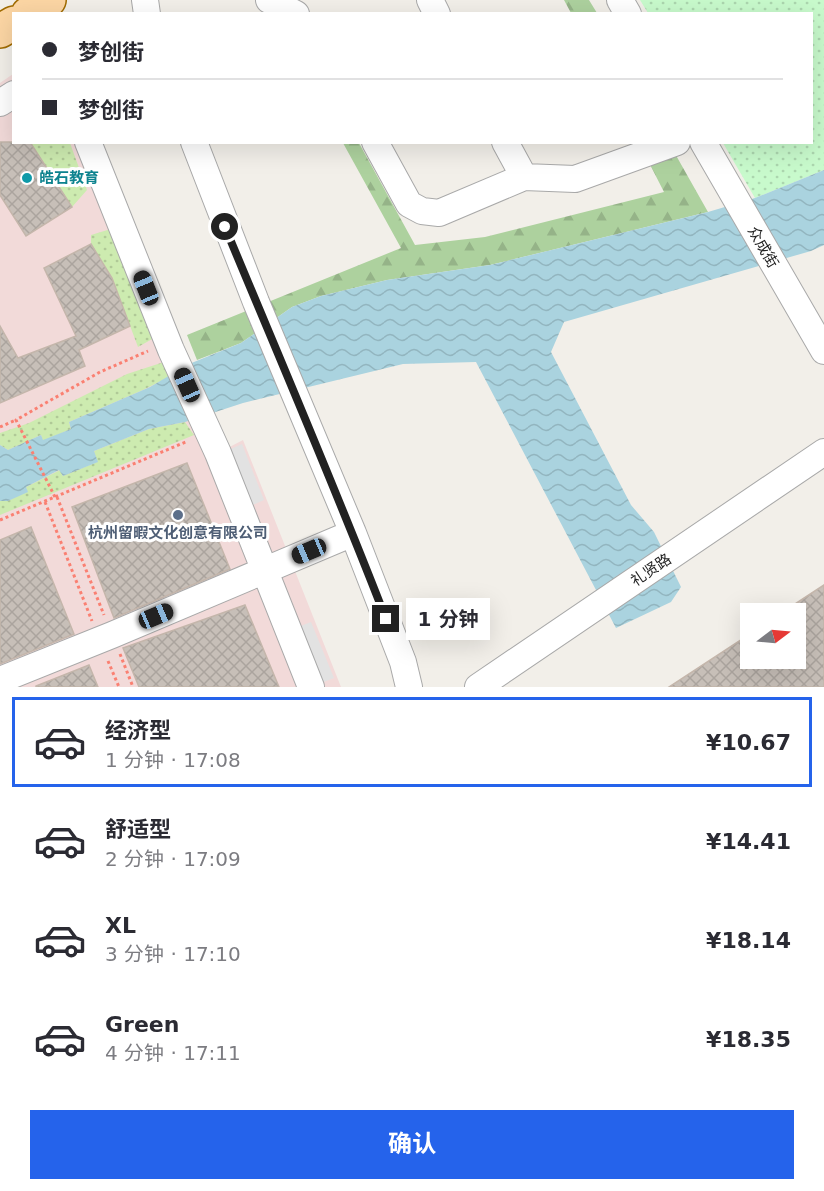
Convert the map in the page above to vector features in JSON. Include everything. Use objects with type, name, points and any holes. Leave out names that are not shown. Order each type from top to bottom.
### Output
[{"type":"main road","points":[[31,12],[49,0]]},
{"type":"street","points":[[89,144],[175,357],[197,432],[265,569],[311,687]]},
{"type":"street","points":[[195,144],[256,302],[353,533],[403,662],[409,687]]},
{"type":"street","points":[[376,144],[409,204],[422,211],[439,213],[524,177],[575,179],[672,144]]},
{"type":"street","points":[[506,144],[524,177]]},
{"type":"street","name":"众成街","points":[[704,144],[824,351]]},
{"type":"street","name":"礼贤路","points":[[478,687],[824,452]]},
{"type":"street","points":[[0,680],[353,533]]},
{"type":"path","points":[[0,427],[100,372],[159,347],[175,357]]},
{"type":"path","points":[[16,420],[45,481],[56,497],[105,637],[119,687]]},
{"type":"path","points":[[0,520],[56,497],[197,432]]},
{"type":"path","points":[[45,501],[105,637],[133,687]]},
{"type":"shaded area","points":[[12,75],[12,144],[89,144],[218,453],[243,440],[341,687],[0,687],[0,83]]},
{"type":"shaded area","points":[[242,444],[264,500],[246,508],[224,452]]},
{"type":"shaded area","points":[[311,622],[334,678],[316,685],[293,629]]},
{"type":"green space","points":[[564,0],[589,0],[596,12],[570,12]]},
{"type":"green space","points":[[640,0],[824,0],[824,170],[755,198],[724,144],[813,144],[813,12],[647,12]]},
{"type":"green space","points":[[31,144],[70,144],[87,190],[72,207]]},
{"type":"green space","points":[[344,144],[360,144],[415,245],[485,237],[664,192],[640,144],[670,144],[708,212],[490,265],[387,280],[321,296],[292,307],[241,343],[197,360],[187,335],[401,248]]},
{"type":"green space","points":[[114,228],[154,338],[138,347],[112,278],[91,244],[91,235]]},
{"type":"green space","points":[[164,362],[169,377],[69,422],[71,429],[43,441],[41,435],[8,450],[0,445],[0,433],[29,423],[127,374]]},
{"type":"green space","points":[[185,422],[194,435],[0,515],[0,501],[8,501],[27,491],[26,487],[60,470],[63,476],[97,462],[94,451],[149,429]]},
{"type":"water","points":[[824,170],[824,245],[811,251],[564,322],[551,352],[631,505],[654,532],[681,587],[671,602],[616,628],[476,362],[403,364],[243,403],[185,422],[149,429],[94,451],[98,462],[63,476],[59,470],[26,487],[28,492],[8,501],[0,501],[0,445],[8,450],[41,435],[43,440],[71,429],[69,422],[150,387],[189,364],[241,343],[292,307],[321,296],[387,280],[490,265],[708,212],[755,198]]},
{"type":"building","name":"皓石教育","points":[[0,142],[31,144],[72,207],[26,236],[0,195]]},
{"type":"building","points":[[91,244],[112,278],[130,326],[79,350],[85,366],[0,403],[0,326],[18,358],[76,336],[44,268]]},
{"type":"building","points":[[187,463],[230,569],[114,618],[72,507]]},
{"type":"building","points":[[31,527],[74,634],[0,664],[0,540]]},
{"type":"building","points":[[824,585],[824,687],[669,687],[740,641],[740,669],[806,669],[806,603],[797,603]]},
{"type":"building","points":[[245,605],[279,687],[139,687],[123,648]]},
{"type":"building","points":[[89,665],[98,687],[36,687],[36,686]]},
{"type":"place","name":"皓石教育","points":[[27,178]]},
{"type":"place","name":"杭州留暇文化创意有限公司","points":[[178,515]]},
{"type":"route","points":[[225,227],[300,411],[353,533],[386,619]]}]
